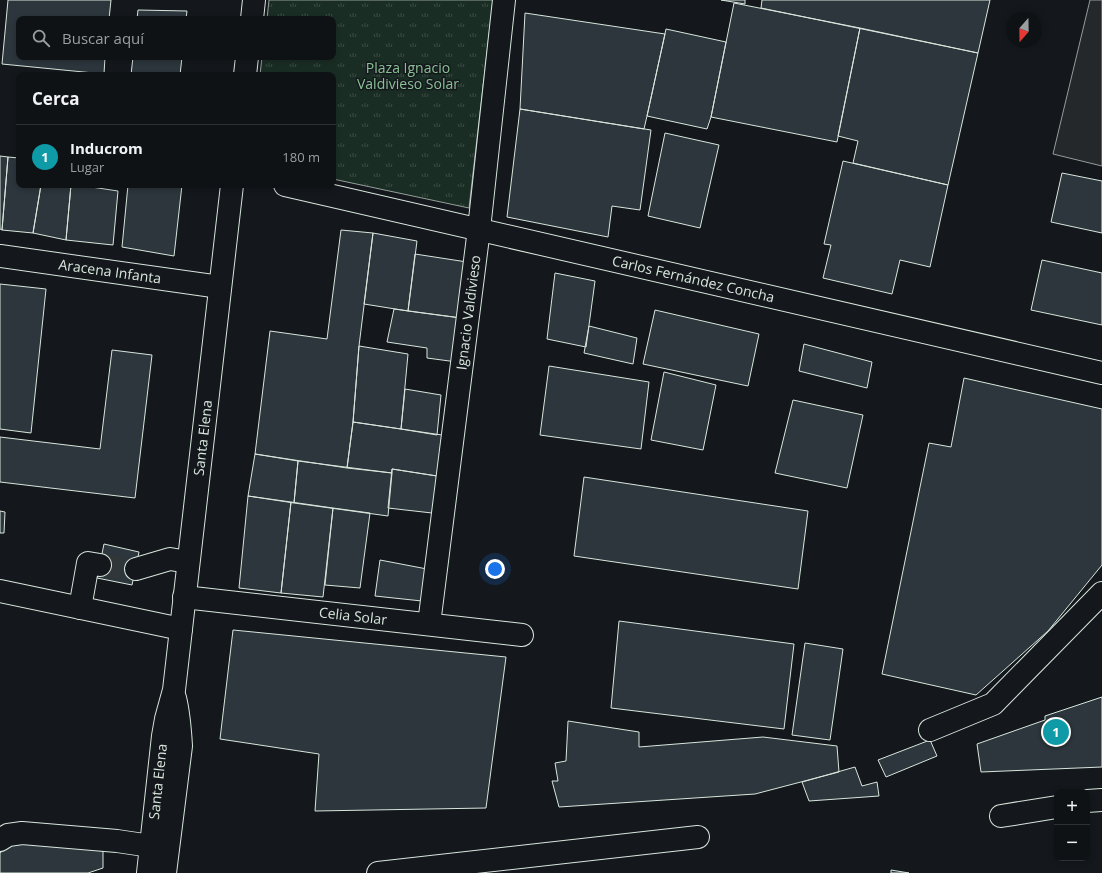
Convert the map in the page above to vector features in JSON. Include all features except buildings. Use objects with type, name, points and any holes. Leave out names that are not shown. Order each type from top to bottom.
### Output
[{"type":"street","points":[[252,16],[254,0]]},
{"type":"street","name":"Ignacio Valdivieso","points":[[429,624],[479,229],[504,0]]},
{"type":"street","points":[[245,72],[247,60]]},
{"type":"street","name":"Santa Elena","points":[[148,873],[163,736],[174,690],[232,188]]},
{"type":"street","name":"Carlos Fernández Concha","points":[[298,188],[1102,373]]},
{"type":"street","name":"Aracena Infanta","points":[[0,256],[220,287]]},
{"type":"street","points":[[136,569],[170,559],[188,562]]},
{"type":"street","points":[[80,608],[88,562],[100,564]]},
{"type":"street","points":[[0,592],[181,629]]},
{"type":"street","points":[[930,730],[993,704],[1102,593]]},
{"type":"street","name":"Celia Solar","points":[[184,598],[522,635]]},
{"type":"street","name":"Santa Elena","points":[[165,873],[180,746],[178,710],[174,690]]},
{"type":"street","points":[[1090,802],[1102,800]]},
{"type":"street","points":[[1001,816],[1054,807]]},
{"type":"street","points":[[0,840],[8,835],[22,833],[117,841],[151,846]]},
{"type":"street","points":[[378,873],[698,837]]},
{"type":"green space","name":"Plaza Ignacio Valdivieso Solar","points":[[269,0],[493,0],[469,208],[336,180],[336,72],[260,72],[262,60],[336,60],[336,16],[267,16]]},
{"type":"shaded area","points":[[1090,0],[1102,0],[1102,166],[1053,154]]},
{"type":"tunnel","points":[[100,565],[136,569]]},
{"type":"place","name":"Inducrom","points":[[1056,732]]}]
